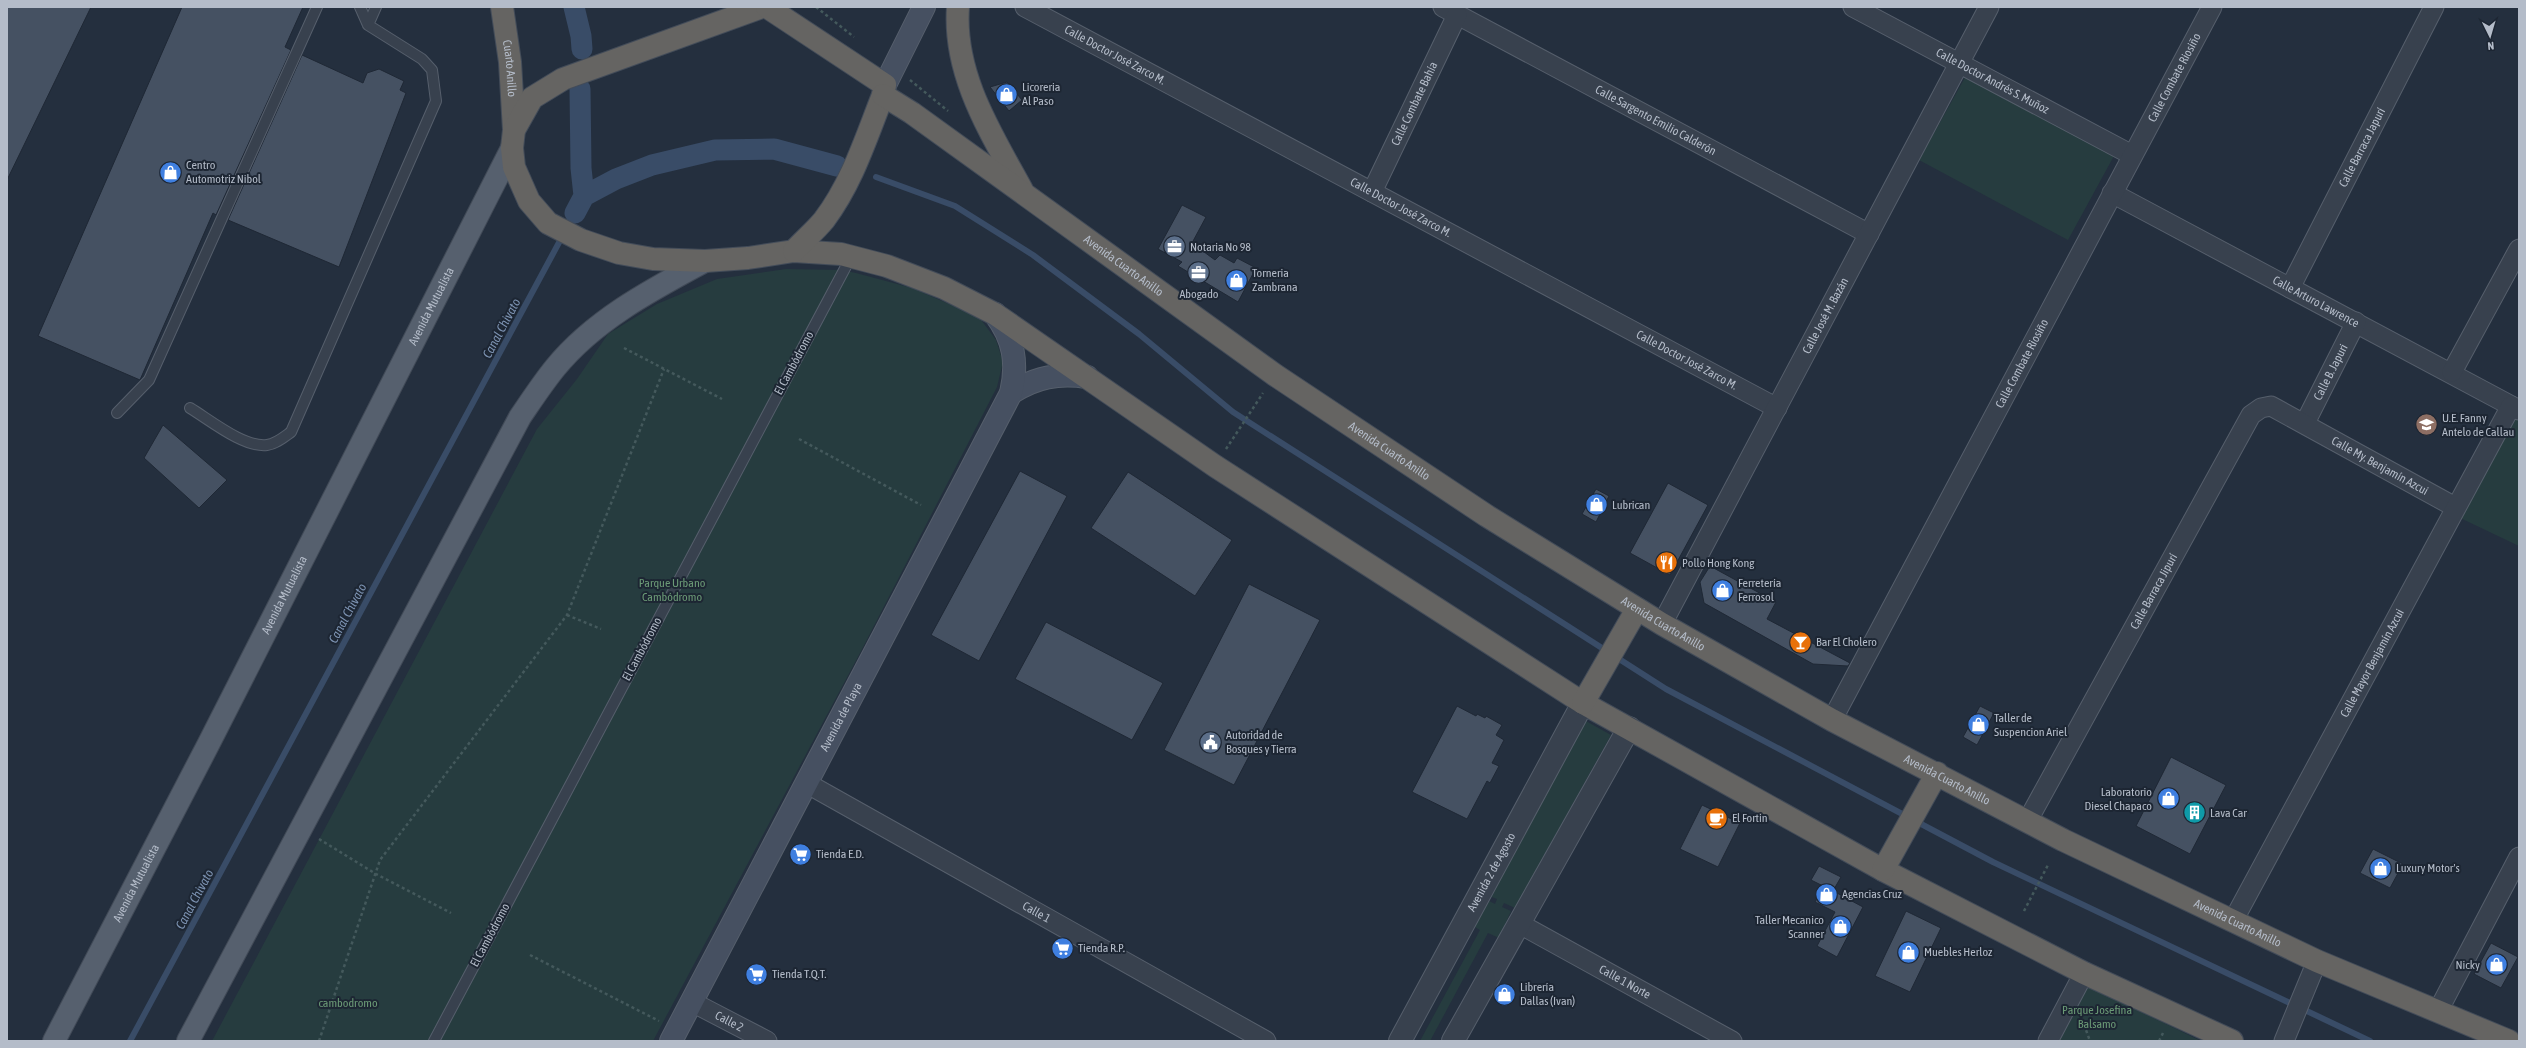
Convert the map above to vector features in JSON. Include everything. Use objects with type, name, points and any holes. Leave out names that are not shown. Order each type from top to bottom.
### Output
[{"type":"highway","name":"Cuarto Anillo","points":[[502,7],[510,62],[514,167],[529,202],[548,223],[580,240],[619,253],[653,260],[705,261],[748,258],[794,251]]},
{"type":"highway","points":[[958,7],[960,47],[968,84],[983,119],[1026,196]]},
{"type":"highway","points":[[513,139],[532,98],[563,80],[630,55],[772,8]]},
{"type":"highway","name":"Avenida Cuarto Anillo","points":[[772,8],[1026,196],[1275,374],[1486,516],[1632,618],[1662,624],[1832,720],[1932,781],[2028,820],[2063,840],[2317,961],[2509,1041]]},
{"type":"highway","points":[[794,251],[823,221],[844,189],[860,154],[884,90]]},
{"type":"highway","points":[[794,251],[841,254],[887,266],[944,288],[996,314],[1214,466],[1583,703],[1628,728],[1888,862],[2084,973],[2232,1041]]},
{"type":"highway","points":[[1583,703],[1632,618]]},
{"type":"highway","points":[[1888,862],[1932,781]]},
{"type":"main road","points":[[884,90],[924,7]]},
{"type":"main road","name":"Avenida Mutualista","points":[[54,1041],[208,745],[513,139]]},
{"type":"main road","points":[[188,1041],[520,417],[556,367],[599,325],[640,296],[705,261]]},
{"type":"main road","name":"Avenida de Playa","points":[[674,1036],[808,784],[1011,393],[1015,365],[1014,351],[1010,338],[996,314]]},
{"type":"main road","points":[[1011,393],[1024,384],[1050,376],[1086,377]]},
{"type":"street","name":"Calle Doctor José Zarco M.","points":[[1025,7],[1777,408]]},
{"type":"street","name":"Calle Doctor Andrés S. Muñoz","points":[[1853,7],[2132,155]]},
{"type":"street","name":"Calle José M. Bazán","points":[[1662,624],[1989,7]]},
{"type":"street","name":"Calle Combate Riosiño","points":[[1832,720],[2212,7]]},
{"type":"street","name":"Calle Barraca Japurí","points":[[2290,288],[2434,7]]},
{"type":"street","name":"Calle Combate Bahía","points":[[1372,192],[1450,11]]},
{"type":"street","name":"Calle Sargento Emilio Calderón","points":[[1450,11],[1869,234]]},
{"type":"street","name":"Calle Arturo Lawrence","points":[[2112,193],[2452,372],[2515,408]]},
{"type":"street","points":[[2452,372],[2519,249]]},
{"type":"street","name":"Calle B. Japuri","points":[[2305,423],[2356,322]]},
{"type":"street","name":"Calle Barraca Jipurí","points":[[2028,820],[2251,415],[2261,408],[2271,406],[2305,423]]},
{"type":"street","name":"Calle Mayor Benjamín Azcui","points":[[2233,921],[2455,506],[2515,408]]},
{"type":"street","name":"Calle My. Benjamín Azcui","points":[[2305,423],[2455,506]]},
{"type":"street","name":"Avenida 2 de Agosto","points":[[1400,1041],[1583,703]]},
{"type":"street","points":[[1453,1041],[1628,728]]},
{"type":"street","name":"Calle 1","points":[[808,784],[1266,1041]]},
{"type":"street","points":[[2438,1011],[2519,857]]},
{"type":"street","name":"Calle 1 Norte","points":[[1518,923],[1732,1041]]},
{"type":"street","points":[[2286,1037],[2317,961]]},
{"type":"street","points":[[2048,1041],[2084,973]]},
{"type":"street","name":"Calle 2","points":[[692,1002],[767,1041]]},
{"type":"lane","points":[[117,413],[149,380],[317,7]]},
{"type":"lane","points":[[190,408],[251,444],[268,445],[281,440],[291,432],[436,102],[432,70],[422,59],[368,25],[360,7]]},
{"type":"lane","points":[[368,25],[376,7]]},
{"type":"lane","name":"El Cambódromo","points":[[434,1041],[851,257]]},
{"type":"path","points":[[624,348],[722,399]]},
{"type":"path","points":[[318,1041],[380,860],[567,615],[664,369]]},
{"type":"path","points":[[1230,443],[1259,399]]},
{"type":"path","points":[[799,439],[921,505]]},
{"type":"path","points":[[567,615],[601,629]]},
{"type":"path","points":[[301,828],[376,874],[451,913]]},
{"type":"path","points":[[2024,911],[2048,865]]},
{"type":"path","points":[[530,954],[674,1036]]},
{"type":"path","points":[[2081,1016],[2090,1041]]},
{"type":"path","points":[[2157,1028],[2171,1034]]},
{"type":"path","points":[[2159,1041],[2164,1031]]},
{"type":"green space","points":[[1967,74],[2115,154],[2068,240],[1919,160]]},
{"type":"green space","name":"Parque Urbano Cambódromo","points":[[786,269],[841,270],[912,288],[979,317],[996,340],[1003,362],[997,387],[860,653],[653,1041],[212,1041],[537,429],[577,379],[608,334],[657,304],[717,279]]},
{"type":"green space","points":[[2515,417],[2519,419],[2519,546],[2456,516],[2489,468],[2499,442]]},
{"type":"green space","points":[[1584,720],[1611,735],[1515,908],[1504,903],[1502,907],[1511,911],[1499,938],[1488,933],[1430,1041],[1420,1041],[1480,930],[1475,927],[1487,900],[1495,904],[1497,899],[1489,896]]},
{"type":"green space","name":"Parque Josefina Balsamo","points":[[2086,985],[2201,1041],[2056,1041]]},
{"type":"building","points":[[7,7],[91,7],[7,180]]},
{"type":"building","name":"Centro Automotriz Nibol","points":[[182,7],[303,7],[285,47],[291,50],[216,215],[213,213],[140,380],[38,336]]},
{"type":"building","points":[[302,55],[363,83],[367,73],[379,69],[404,81],[400,90],[406,93],[339,267],[228,220]]},
{"type":"building","name":"Licoreria Al Paso","points":[[1007,82],[1022,100],[1009,111],[990,87]]},
{"type":"building","points":[[1182,205],[1206,217],[1192,243],[1215,260],[1220,255],[1234,263],[1237,258],[1256,268],[1238,302],[1178,266],[1182,262],[1158,249]]},
{"type":"building","points":[[163,425],[227,480],[199,508],[144,458]]},
{"type":"building","points":[[1020,471],[1067,496],[979,661],[931,635]]},
{"type":"building","points":[[1128,472],[1232,540],[1195,596],[1091,528]]},
{"type":"building","points":[[1668,483],[1708,505],[1670,575],[1630,553]]},
{"type":"building","name":"Lubrican","points":[[1596,489],[1609,496],[1596,522],[1582,514]]},
{"type":"building","points":[[1710,566],[1776,602],[1767,619],[1850,663],[1848,666],[1813,664],[1704,603],[1700,582]]},
{"type":"building","points":[[1249,584],[1320,620],[1234,785],[1164,750]]},
{"type":"building","points":[[1046,622],[1163,683],[1132,740],[1015,679]]},
{"type":"building","points":[[1457,706],[1476,716],[1477,714],[1485,718],[1486,716],[1502,725],[1496,735],[1504,740],[1492,763],[1499,766],[1490,783],[1487,781],[1467,819],[1412,792]]},
{"type":"building","name":"Taller de Suspencion Ariel","points":[[1980,706],[1994,713],[1977,745],[1963,737]]},
{"type":"building","points":[[2171,757],[2226,785],[2190,854],[2136,826]]},
{"type":"building","points":[[1702,805],[1740,823],[1718,867],[1680,849]]},
{"type":"building","name":"Luxury Motor's","points":[[2373,849],[2403,864],[2390,888],[2360,873]]},
{"type":"building","name":"Agencias Cruz","points":[[1819,866],[1841,877],[1833,891],[1811,880]]},
{"type":"building","name":"Taller Mecanico Scanner","points":[[1824,886],[1863,907],[1837,957],[1817,946],[1835,912],[1815,902]]},
{"type":"building","name":"Muebles Herloz","points":[[1906,911],[1941,928],[1910,992],[1875,976]]},
{"type":"building","name":"Nicky","points":[[2491,943],[2518,957],[2501,988],[2474,974]]},
{"type":"waterway","points":[[574,7],[581,36],[582,49]]},
{"type":"waterway","points":[[580,89],[581,168],[584,196]]},
{"type":"waterway","points":[[575,213],[584,196],[616,179],[652,165],[715,150],[774,149],[837,166]]},
{"type":"waterway","points":[[876,177],[955,206],[1033,255],[1139,334],[1233,412],[1666,689],[1993,862],[2370,1041]]},
{"type":"waterway","name":"Canal Chivato","points":[[130,1041],[584,196]]},
{"type":"place","name":"Licoreria Al Paso","points":[[1006,94]]},
{"type":"place","name":"Centro Automotriz Nibol","points":[[171,172]]},
{"type":"place","name":"Notaria No 98","points":[[1175,247]]},
{"type":"place","name":"Abogado","points":[[1199,273]]},
{"type":"place","name":"Torneria Zambrana","points":[[1237,280]]},
{"type":"place","name":"U.E. Fanny Antelo de Callau","points":[[2426,425]]},
{"type":"place","name":"Lubrican","points":[[1596,505]]},
{"type":"place","name":"Pollo Hong Kong","points":[[1666,563]]},
{"type":"place","name":"Ferretería Ferrosol","points":[[1723,590]]},
{"type":"place","name":"Bar El Cholero","points":[[1800,642]]},
{"type":"place","name":"Taller de Suspencion Ariel","points":[[1979,725]]},
{"type":"place","name":"Autoridad de Bosques y Tierra","points":[[1210,742]]},
{"type":"place","name":"Laboratorio Diesel Chapaco","points":[[2168,799]]},
{"type":"place","name":"Lava Car","points":[[2195,813]]},
{"type":"place","name":"El Fortin","points":[[1717,818]]},
{"type":"place","name":"Tienda E.D.","points":[[800,854]]},
{"type":"place","name":"Luxury Motor's","points":[[2381,868]]},
{"type":"place","name":"Agencias Cruz","points":[[1826,894]]},
{"type":"place","name":"Taller Mecanico Scanner","points":[[1840,927]]},
{"type":"place","name":"Tienda R.P.","points":[[1062,948]]},
{"type":"place","name":"Muebles Herloz","points":[[1908,952]]},
{"type":"place","name":"Nicky","points":[[2496,965]]},
{"type":"place","name":"Tienda T.Q.T.","points":[[757,974]]},
{"type":"place","name":"Librería Dallas (Ivan)","points":[[1505,994]]},
{"type":"park label","name":"cambodromo","points":[[348,1003]]}]
